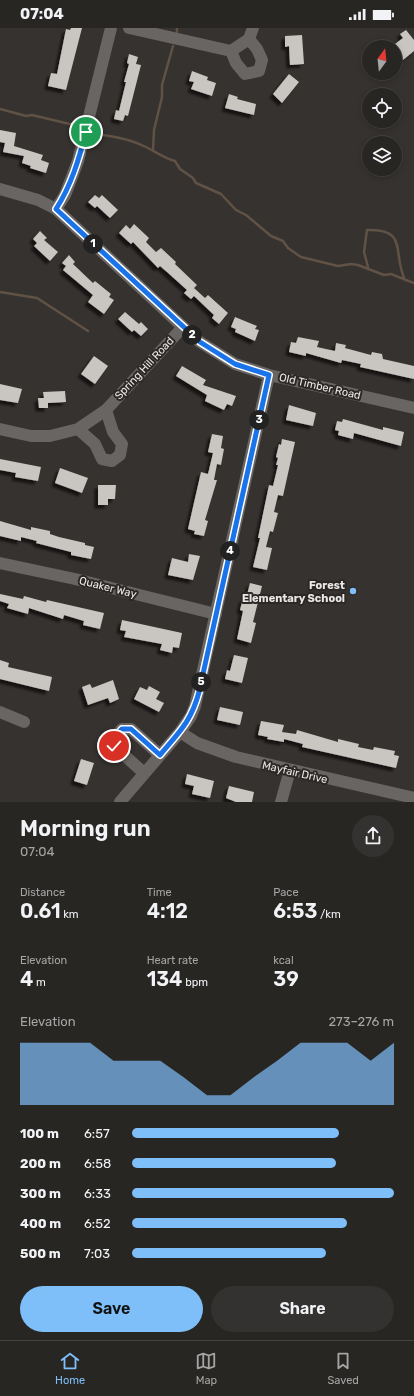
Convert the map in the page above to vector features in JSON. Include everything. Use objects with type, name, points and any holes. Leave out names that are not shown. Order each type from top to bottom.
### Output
[{"type":"street","points":[[56,209],[65,195],[78,161],[111,28]]},
{"type":"street","points":[[129,28],[231,51]]},
{"type":"street","points":[[251,34],[262,60],[259,71],[245,74],[236,63],[231,51],[251,34]]},
{"type":"street","name":"Old Timber Road","points":[[0,189],[38,200],[56,209],[182,327],[200,342],[235,364],[269,375],[414,408]]},
{"type":"street","name":"Spring Hill Road","points":[[0,429],[31,436],[50,436],[78,429],[106,410],[182,327]]},
{"type":"street","points":[[120,802],[180,732],[195,706],[269,375]]},
{"type":"street","name":"Spring Hill Road","points":[[78,429],[95,444],[102,458],[112,461],[120,455],[122,444],[113,432],[106,410]]},
{"type":"street","name":"Quaker Way","points":[[0,563],[75,579],[216,614]]},
{"type":"street","points":[[0,712],[24,722]]},
{"type":"street","points":[[144,773],[114,746],[114,738],[122,729],[131,729],[160,755]]},
{"type":"street","name":"Mayfair Drive","points":[[180,732],[197,743],[236,758],[414,798]]},
{"type":"street","points":[[281,802],[290,770]]},
{"type":"building","points":[[71,28],[82,28],[66,90],[48,86],[51,73],[57,74],[66,29],[70,30]]},
{"type":"building","points":[[406,30],[414,40],[414,51],[403,60],[402,40],[400,40],[403,38],[400,34]]},
{"type":"building","points":[[302,35],[304,64],[290,65],[289,46],[285,47],[285,36]]},
{"type":"building","points":[[129,54],[138,57],[136,64],[141,65],[128,116],[125,115],[123,121],[114,119],[116,110],[119,111],[126,82],[124,82],[129,64],[127,63]]},
{"type":"building","points":[[192,71],[208,77],[207,80],[216,83],[212,96],[191,89],[194,82],[189,81]]},
{"type":"building","points":[[289,74],[299,82],[282,103],[273,94]]},
{"type":"building","points":[[229,94],[238,97],[237,99],[256,104],[254,115],[225,108]]},
{"type":"building","points":[[0,130],[16,133],[14,146],[43,155],[41,160],[49,163],[46,173],[30,168],[31,166],[22,163],[24,156],[3,152],[5,143],[0,142]]},
{"type":"building","points":[[95,195],[99,198],[102,195],[118,210],[110,218],[97,206],[95,208],[88,202]]},
{"type":"building","points":[[134,224],[149,238],[146,242],[156,252],[161,248],[176,262],[175,264],[197,285],[194,288],[205,298],[208,295],[228,313],[219,324],[212,318],[214,315],[194,296],[191,299],[184,293],[187,290],[160,266],[158,268],[133,242],[131,244],[119,233],[126,225],[130,229]]},
{"type":"building","points":[[40,231],[47,238],[44,240],[58,252],[50,261],[34,246],[37,243],[33,239]]},
{"type":"building","points":[[69,255],[75,262],[73,264],[93,283],[95,281],[111,294],[109,297],[114,300],[104,314],[88,302],[93,295],[63,270],[66,266],[62,263]]},
{"type":"building","points":[[125,312],[139,324],[141,322],[148,329],[141,336],[134,330],[132,332],[118,319]]},
{"type":"building","points":[[235,317],[257,326],[255,329],[259,330],[255,341],[235,332],[236,329],[231,327]]},
{"type":"building","points":[[298,337],[319,341],[317,347],[335,351],[336,343],[346,345],[345,348],[371,355],[372,352],[382,354],[383,359],[414,366],[414,379],[360,367],[361,364],[342,360],[341,363],[306,353],[306,356],[289,352],[291,342],[296,343]]},
{"type":"building","points":[[94,356],[108,366],[95,384],[81,374]]},
{"type":"building","points":[[182,366],[206,380],[203,385],[236,396],[232,406],[227,404],[224,410],[205,401],[207,395],[176,376]]},
{"type":"building","points":[[0,384],[22,389],[18,403],[0,400]]},
{"type":"building","points":[[65,391],[66,402],[48,403],[48,408],[39,408],[38,398],[44,398],[43,392]]},
{"type":"building","points":[[289,405],[316,413],[313,426],[286,420]]},
{"type":"building","points":[[343,419],[383,430],[383,427],[404,432],[401,446],[354,433],[353,439],[338,435],[339,431],[335,430],[337,421],[342,422]]},
{"type":"building","points":[[212,434],[223,436],[221,448],[224,449],[221,465],[217,464],[214,480],[217,480],[205,520],[208,521],[204,536],[194,534],[195,531],[188,529],[201,472],[208,474],[213,453],[208,452]]},
{"type":"building","points":[[282,439],[295,442],[283,496],[278,495],[274,512],[278,513],[273,532],[270,531],[266,547],[272,548],[267,570],[253,567],[260,538],[258,538],[269,485],[273,486],[278,465],[276,465],[278,458],[276,457],[279,444],[281,445]]},
{"type":"building","points":[[0,459],[41,467],[38,481],[15,477],[16,473],[0,470]]},
{"type":"building","points":[[60,468],[88,478],[82,493],[55,483]]},
{"type":"building","points":[[98,485],[116,485],[115,499],[108,499],[108,505],[98,505]]},
{"type":"building","points":[[0,521],[31,530],[31,527],[50,531],[50,534],[85,543],[85,545],[94,547],[91,559],[71,555],[71,552],[36,543],[37,541],[21,537],[21,541],[0,536]]},
{"type":"building","points":[[189,554],[200,556],[193,580],[168,575],[172,558],[188,562]]},
{"type":"building","points":[[250,583],[262,586],[253,622],[256,623],[251,643],[237,639],[243,611],[240,610],[243,598],[246,599]]},
{"type":"building","points":[[0,594],[23,599],[24,596],[46,602],[47,600],[104,613],[100,629],[83,625],[84,621],[64,615],[63,619],[29,608],[28,614],[7,608],[9,604],[0,601]]},
{"type":"building","points":[[122,620],[182,633],[179,648],[173,647],[172,653],[160,650],[162,644],[124,637],[126,631],[120,630]]},
{"type":"building","points":[[234,655],[248,658],[242,683],[225,679],[227,670],[230,671]]},
{"type":"building","points":[[0,660],[9,663],[8,667],[52,677],[49,691],[0,679]]},
{"type":"building","points":[[113,680],[119,699],[110,703],[108,698],[88,705],[82,687],[90,684],[92,688]]},
{"type":"building","points":[[149,686],[160,692],[156,699],[164,703],[159,712],[134,699],[140,687],[147,690]]},
{"type":"building","points":[[220,707],[243,712],[240,725],[217,720]]},
{"type":"building","points":[[261,721],[284,725],[282,732],[296,734],[297,730],[338,742],[338,739],[359,744],[358,747],[373,750],[374,747],[395,751],[394,755],[399,756],[396,768],[302,747],[303,744],[284,739],[284,742],[267,739],[268,737],[258,735]]},
{"type":"building","points":[[81,759],[94,763],[87,785],[74,781]]},
{"type":"building","points":[[187,774],[214,781],[210,798],[192,794],[194,786],[185,784]]},
{"type":"building","points":[[229,786],[254,792],[252,802],[236,802],[226,798]]},
{"type":"waterway","points":[[153,151],[154,130],[162,97],[162,85],[173,46]]},
{"type":"waterway","points":[[0,109],[26,116],[32,115],[74,125]]},
{"type":"waterway","points":[[103,135],[135,142],[175,161],[180,169],[193,178],[196,183],[221,194],[236,210],[246,215],[271,236],[283,241],[288,248],[301,257],[338,266],[351,264],[358,265],[384,275],[391,274],[414,283]]},
{"type":"waterway","points":[[368,267],[364,252],[367,230],[389,233],[397,244],[401,270],[405,280]]},
{"type":"waterway","points":[[0,292],[37,298],[88,331]]},
{"type":"place","name":"Forest Elementary School","points":[[353,591]]},
{"type":"route","points":[[86,132],[78,161],[65,195],[56,209],[200,342],[235,364],[269,375],[199,692],[191,716],[180,732],[160,755],[131,729],[122,729],[114,738],[114,746]]}]
